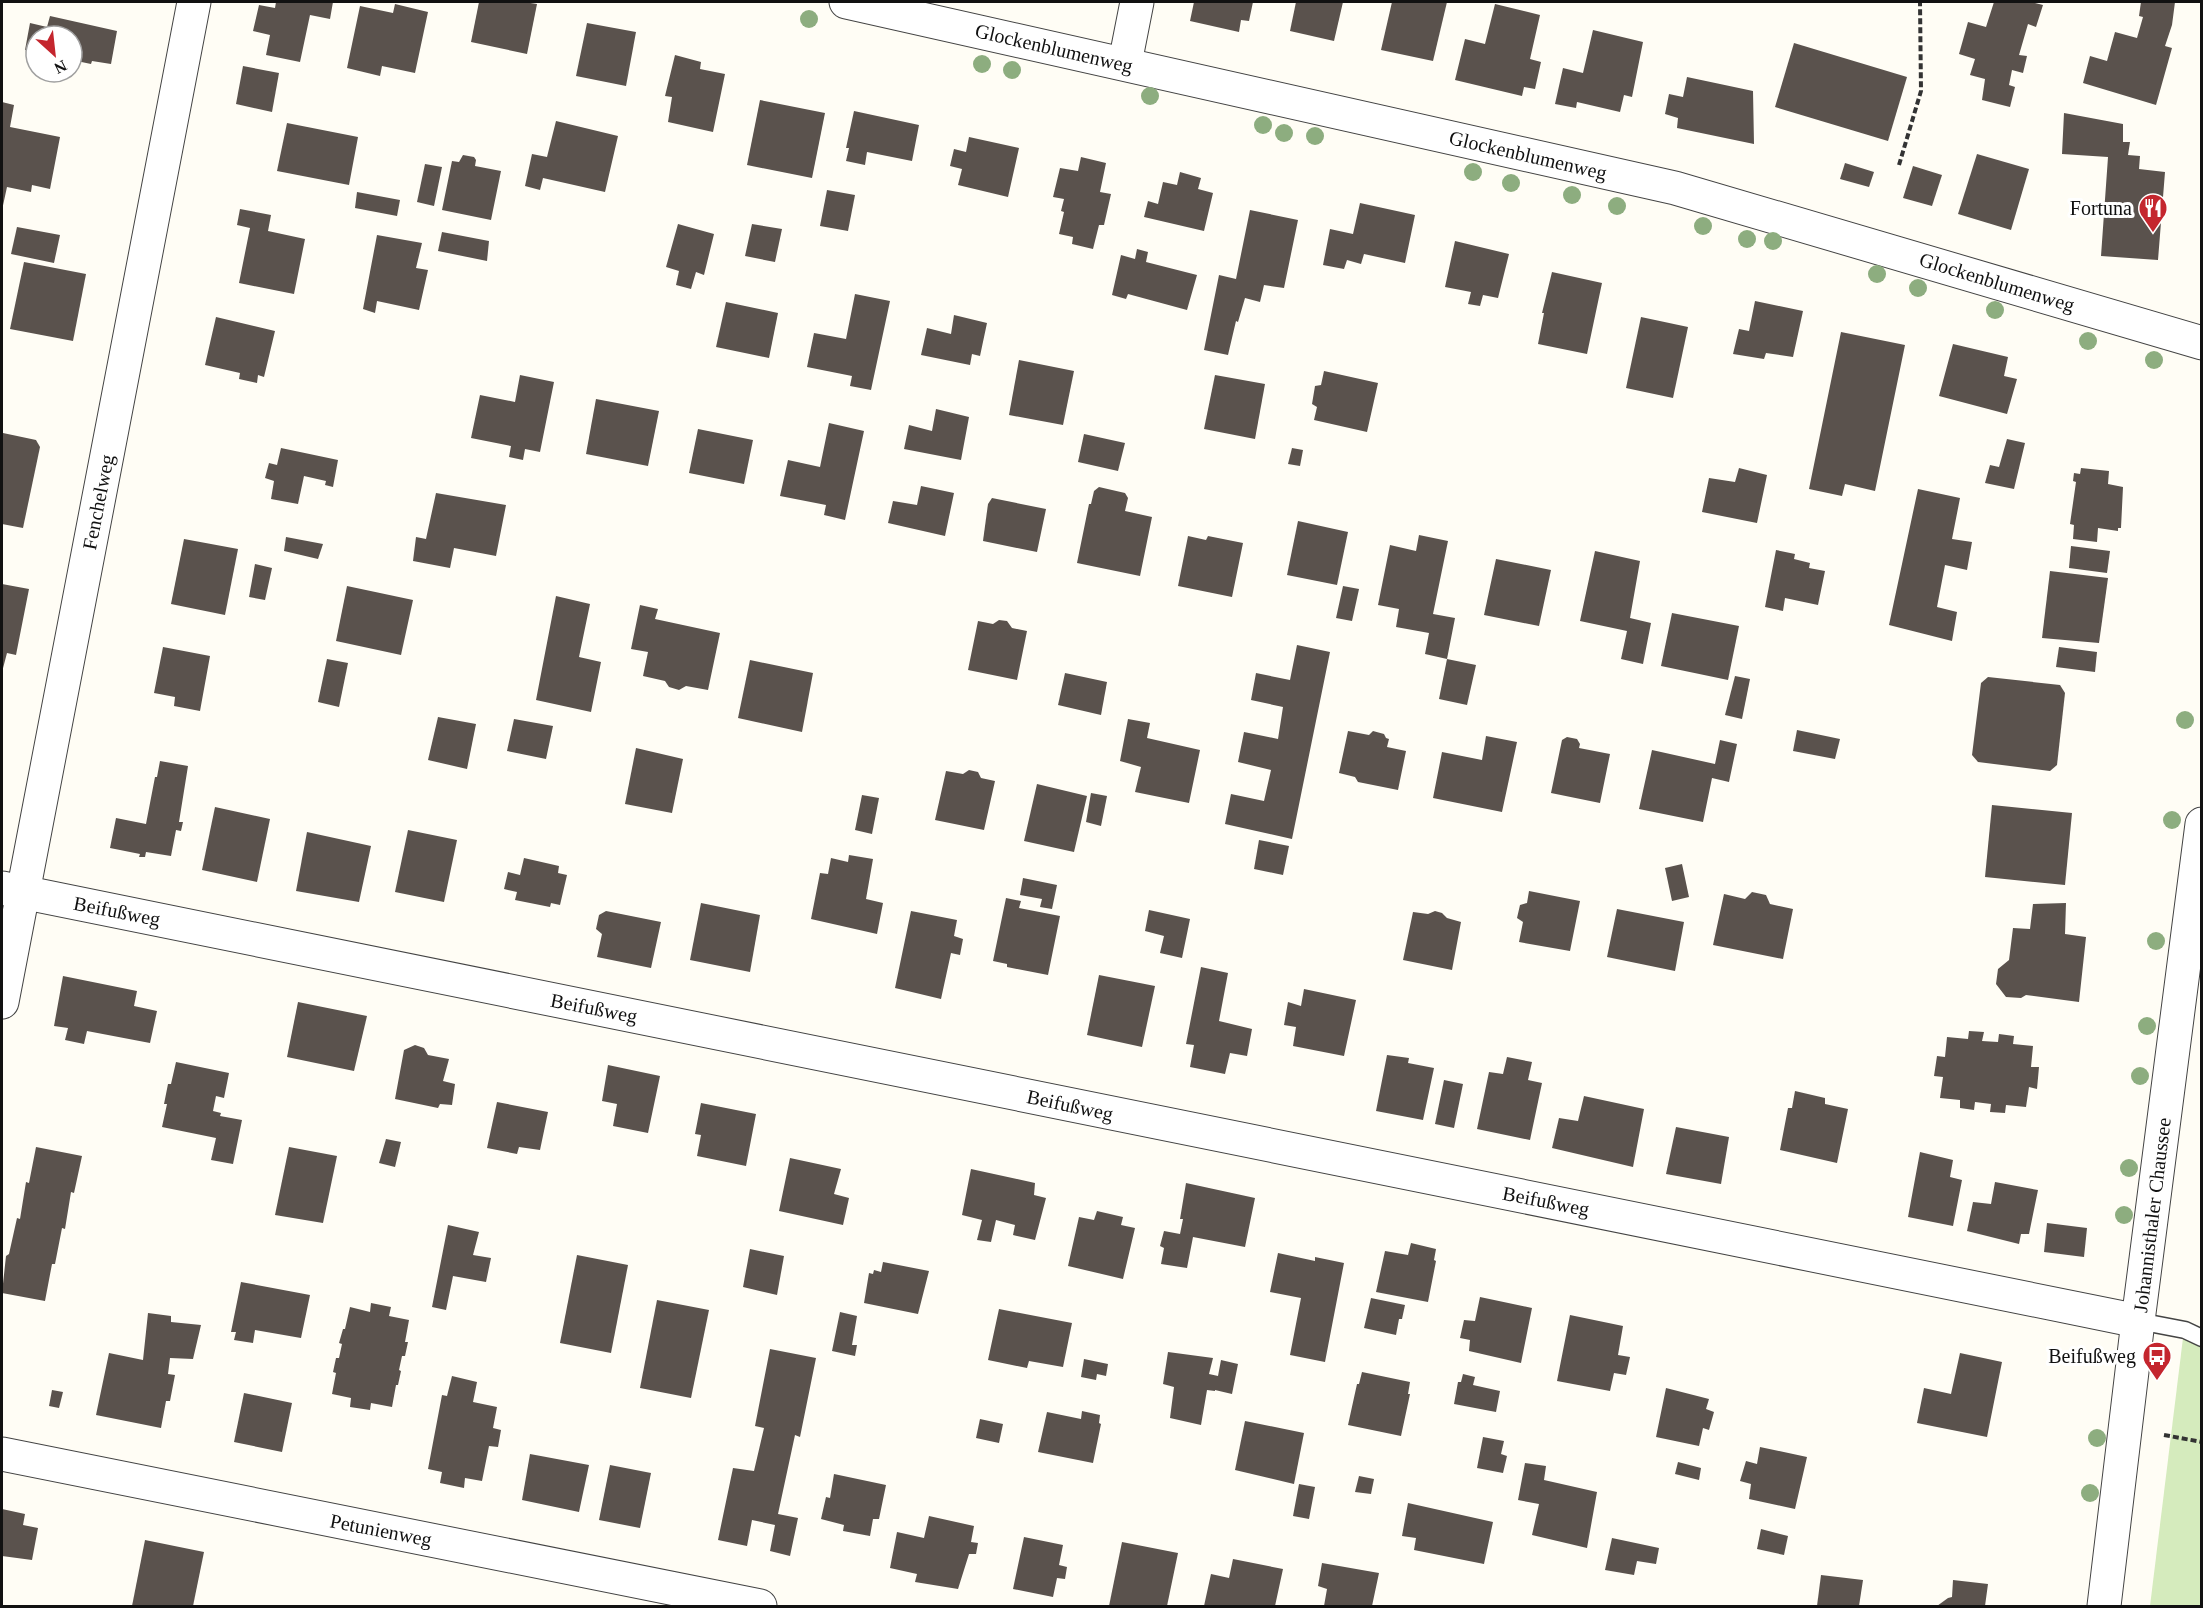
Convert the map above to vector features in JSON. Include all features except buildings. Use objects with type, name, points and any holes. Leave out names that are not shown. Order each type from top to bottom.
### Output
[{"type":"street","name":"Fenchelweg","points":[[2,1002],[12,890],[194,2]]},
{"type":"street","name":"Glockenblumenweg","points":[[846,2],[1675,188],[2202,343]]},
{"type":"street","points":[[1125,63],[1137,2]]},
{"type":"street","name":"Johannisthaler Chaussee","points":[[2104,1606],[2138,1321],[2198,878],[2202,824]]},
{"type":"street","name":"Beifußweg","points":[[12,890],[2138,1321]]},
{"type":"street","name":"Petunienweg","points":[[2,1454],[760,1606]]},
{"type":"lane","points":[[2138,1321],[2185,1330],[2202,1338]]},
{"type":"path","points":[[1899,165],[1921,91],[1920,2]]},
{"type":"path","points":[[2164,1436],[2202,1442]]},
{"type":"green space","points":[[2183,1338],[2201,1347],[2201,1606],[2150,1606]]},
{"type":"place","name":"Fortuna","points":[[2153,234]]},
{"type":"place","name":"Beifußweg","points":[[2157,1382]]}]
